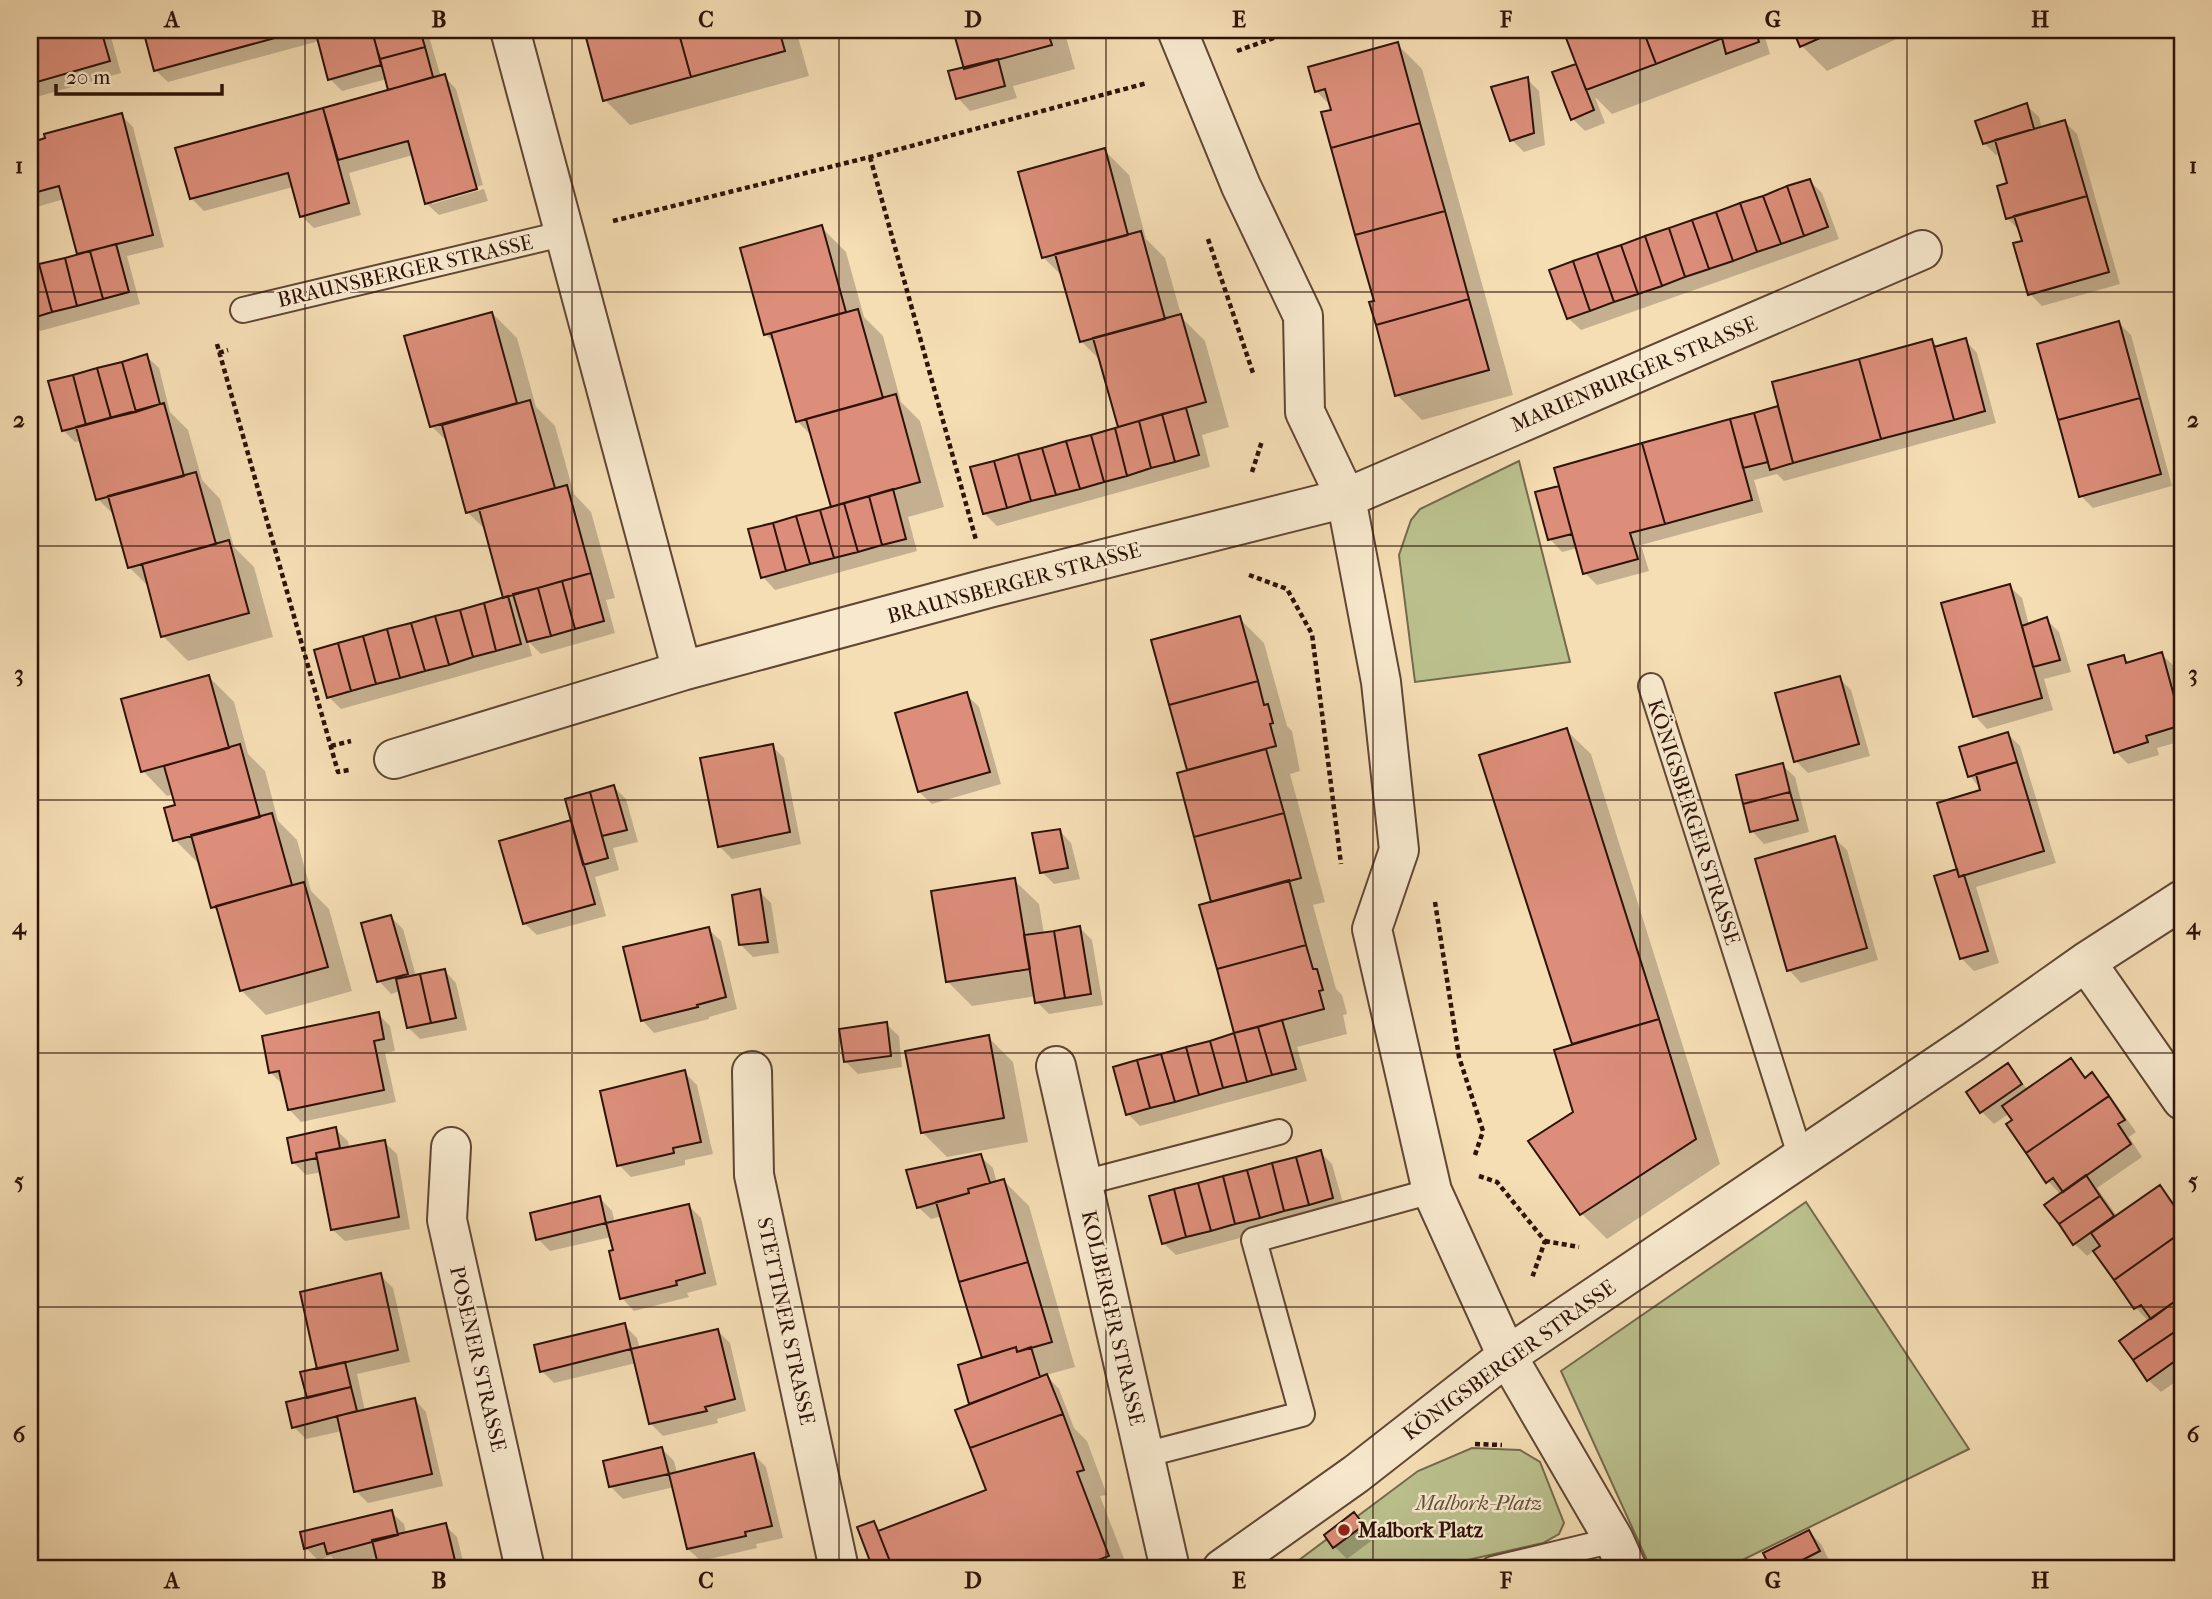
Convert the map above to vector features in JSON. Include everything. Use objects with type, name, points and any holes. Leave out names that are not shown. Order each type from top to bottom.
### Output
[{"type":"street","points":[[510,30],[682,671]]},
{"type":"street","points":[[1177,30],[1241,186],[1303,316],[1305,412],[1346,498],[1381,682],[1399,850],[1372,929],[1432,1191],[1507,1356],[1621,1555]]},
{"type":"street","name":"MARIENBURGER STRASSE","points":[[1346,498],[1922,250]]},
{"type":"street","name":"BRAUNSBERGER STRASSE","points":[[394,759],[682,671],[989,588],[1346,498]]},
{"type":"street","name":"KÖNIGSBERGER STRASSE","points":[[1222,1569],[1356,1474],[1507,1356],[2086,962],[2182,900]]},
{"type":"street","points":[[2086,962],[2182,1100]]},
{"type":"street","name":"KOLBERGER STRASSE","points":[[1056,1066],[1170,1569]]},
{"type":"street","name":"STETTINER STRASSE","points":[[752,1071],[754,1175],[839,1569]]},
{"type":"street","name":"POSENER STRASSE","points":[[451,1147],[447,1220],[525,1569]]},
{"type":"lane","name":"BRAUNSBERGER STRASSE","points":[[243,310],[566,233]]},
{"type":"lane","name":"KÖNIGSBERGER STRASSE","points":[[1651,686],[1801,1157]]},
{"type":"lane","points":[[1083,1184],[1279,1132]]},
{"type":"lane","points":[[1144,1455],[1302,1414],[1254,1240],[1432,1191]]},
{"type":"lane","points":[[1493,1569],[1621,1555]]},
{"type":"path","points":[[1193,68],[1296,30]]},
{"type":"path","points":[[566,233],[870,157],[1149,83],[1153,95]]},
{"type":"path","points":[[870,157],[989,588]]},
{"type":"path","points":[[1205,230],[1254,376]]},
{"type":"path","points":[[243,310],[216,345],[338,772],[394,759]]},
{"type":"path","points":[[219,353],[232,349]]},
{"type":"path","points":[[1250,481],[1262,443],[1261,429]]},
{"type":"path","points":[[1248,575],[1287,589],[1312,634],[1342,873]]},
{"type":"path","points":[[331,746],[357,739]]},
{"type":"path","points":[[1434,899],[1459,1058],[1483,1131],[1472,1162]]},
{"type":"path","points":[[1468,1172],[1497,1182],[1545,1241],[1531,1280]]},
{"type":"path","points":[[1472,1444],[1510,1446]]},
{"type":"path","points":[[1439,1569],[1464,1563]]},
{"type":"green space","points":[[1519,461],[1570,662],[1415,682],[1399,555],[1411,520],[1420,509]]},
{"type":"green space","points":[[1806,1202],[1969,1449],[1724,1569],[1651,1569],[1561,1371]]},
{"type":"green space","name":"Malbork-Platz","points":[[1472,1448],[1520,1450],[1540,1462],[1564,1523],[1559,1534],[1543,1543],[1428,1569],[1287,1569],[1418,1471]]},
{"type":"building","points":[[30,30],[101,30],[110,61],[30,84]]},
{"type":"building","points":[[143,30],[304,30],[154,71]]},
{"type":"building","points":[[315,30],[372,30],[381,65],[328,80]]},
{"type":"building","points":[[372,30],[394,30],[373,35]]},
{"type":"building","points":[[394,30],[420,30],[425,47],[380,59],[373,35]]},
{"type":"building","points":[[584,30],[678,30],[691,77],[603,101]]},
{"type":"building","points":[[678,30],[779,30],[785,51],[691,77]]},
{"type":"building","points":[[953,30],[1047,30],[1052,45],[964,69]]},
{"type":"building","points":[[1563,30],[1643,30],[1656,64],[1586,90]]},
{"type":"building","points":[[1643,30],[1720,30],[1723,38],[1656,64]]},
{"type":"building","points":[[1720,30],[1755,30],[1759,42],[1726,54]]},
{"type":"building","points":[[1793,30],[1838,30],[1800,47]]},
{"type":"building","points":[[1398,42],[1420,123],[1331,148],[1321,112],[1331,110],[1325,89],[1315,92],[1308,67]]},
{"type":"building","points":[[425,47],[433,77],[388,90],[380,59]]},
{"type":"building","points":[[998,59],[1005,86],[956,99],[948,71]]},
{"type":"building","points":[[1576,64],[1594,110],[1571,120],[1552,72]]},
{"type":"building","points":[[445,74],[477,189],[425,204],[408,141],[338,160],[323,108]]},
{"type":"building","points":[[1528,77],[1534,133],[1510,141],[1491,87]]},
{"type":"building","points":[[2027,103],[2034,129],[1983,144],[1975,121]]},
{"type":"building","points":[[323,108],[349,203],[300,217],[288,173],[190,199],[175,148]]},
{"type":"building","points":[[122,113],[153,235],[77,254],[59,186],[30,194],[30,143],[45,138],[44,134]]},
{"type":"building","points":[[2065,120],[2087,196],[2006,219],[1997,186],[2007,183],[1995,140]]},
{"type":"building","points":[[1420,123],[1445,211],[1355,235],[1331,148]]},
{"type":"building","points":[[1105,148],[1128,235],[1042,258],[1018,172]]},
{"type":"building","points":[[1810,179],[1828,227],[1804,236],[1787,186]]},
{"type":"building","points":[[1787,186],[1804,236],[1781,244],[1763,196]]},
{"type":"building","points":[[1763,196],[1781,244],[1757,252],[1740,203]]},
{"type":"building","points":[[2087,196],[2109,272],[2028,295],[2013,243],[2022,241],[2014,216]]},
{"type":"building","points":[[1740,203],[1757,252],[1733,261],[1716,212]]},
{"type":"building","points":[[1445,211],[1469,299],[1376,325],[1369,302],[1374,301],[1355,235]]},
{"type":"building","points":[[1716,212],[1733,261],[1709,269],[1692,220]]},
{"type":"building","points":[[1692,220],[1709,269],[1685,277],[1669,228]]},
{"type":"building","points":[[822,225],[846,312],[764,335],[740,248]]},
{"type":"building","points":[[1669,228],[1685,277],[1662,286],[1645,236]]},
{"type":"building","points":[[1141,231],[1165,319],[1080,342],[1055,254]]},
{"type":"building","points":[[1645,236],[1662,286],[1638,294],[1621,245]]},
{"type":"building","points":[[116,244],[129,292],[103,299],[90,251]]},
{"type":"building","points":[[1621,245],[1638,294],[1614,302],[1597,253]]},
{"type":"building","points":[[90,251],[103,299],[77,306],[65,258]]},
{"type":"building","points":[[1597,253],[1614,302],[1590,311],[1573,261]]},
{"type":"building","points":[[65,258],[77,306],[52,312],[39,264]]},
{"type":"building","points":[[1573,261],[1590,311],[1567,319],[1549,270]]},
{"type":"building","points":[[39,264],[52,312],[30,319],[30,267]]},
{"type":"building","points":[[1469,299],[1489,370],[1395,396],[1376,325]]},
{"type":"building","points":[[858,309],[883,398],[796,422],[771,333]]},
{"type":"building","points":[[492,312],[517,403],[430,427],[404,336]]},
{"type":"building","points":[[1181,314],[1206,402],[1118,427],[1093,338]]},
{"type":"building","points":[[2119,321],[2140,398],[2058,420],[2037,344]]},
{"type":"building","points":[[1966,338],[1985,411],[1954,420],[1934,347]]},
{"type":"building","points":[[1932,339],[1954,420],[1881,439],[1859,359]]},
{"type":"building","points":[[147,354],[160,404],[136,412],[122,362]]},
{"type":"building","points":[[1859,359],[1881,439],[1793,463],[1772,382]]},
{"type":"building","points":[[122,362],[136,412],[111,418],[97,368]]},
{"type":"building","points":[[97,368],[111,418],[86,425],[73,375]]},
{"type":"building","points":[[73,375],[86,425],[62,431],[48,381]]},
{"type":"building","points":[[896,394],[920,482],[831,507],[806,419]]},
{"type":"building","points":[[2140,398],[2161,474],[2079,497],[2058,420]]},
{"type":"building","points":[[530,400],[555,488],[466,513],[442,425]]},
{"type":"building","points":[[164,403],[184,476],[96,500],[76,427]]},
{"type":"building","points":[[1778,406],[1793,463],[1770,470],[1754,413]]},
{"type":"building","points":[[1186,408],[1199,455],[1175,462],[1162,414]]},
{"type":"building","points":[[1754,413],[1768,462],[1743,468],[1730,419]]},
{"type":"building","points":[[1162,414],[1175,462],[1151,468],[1139,421]]},
{"type":"building","points":[[1730,419],[1752,500],[1665,524],[1642,443]]},
{"type":"building","points":[[1139,421],[1151,468],[1127,476],[1115,428]]},
{"type":"building","points":[[1115,428],[1127,476],[1104,482],[1091,435]]},
{"type":"building","points":[[1091,435],[1104,482],[1080,489],[1066,441]]},
{"type":"building","points":[[1066,441],[1080,489],[1056,495],[1042,448]]},
{"type":"building","points":[[1642,443],[1665,524],[1630,533],[1638,559],[1583,574],[1554,468]]},
{"type":"building","points":[[1042,448],[1056,495],[1031,501],[1018,454]]},
{"type":"building","points":[[1018,454],[1031,501],[1007,508],[994,461]]},
{"type":"building","points":[[994,461],[1007,508],[983,514],[970,467]]},
{"type":"building","points":[[196,472],[216,544],[128,568],[108,496]]},
{"type":"building","points":[[567,485],[591,573],[503,598],[479,509]]},
{"type":"building","points":[[1559,486],[1572,534],[1548,540],[1535,492]]},
{"type":"building","points":[[893,489],[906,539],[882,545],[869,496]]},
{"type":"building","points":[[869,496],[882,545],[858,552],[844,503]]},
{"type":"building","points":[[844,503],[858,552],[834,558],[820,510]]},
{"type":"building","points":[[820,510],[834,558],[810,564],[796,516]]},
{"type":"building","points":[[796,516],[810,564],[786,571],[773,523]]},
{"type":"building","points":[[773,523],[786,571],[761,578],[748,529]]},
{"type":"building","points":[[229,540],[249,613],[161,637],[142,564]]},
{"type":"building","points":[[591,573],[604,621],[575,629],[562,581]]},
{"type":"building","points":[[562,581],[575,629],[551,636],[538,588]]},
{"type":"building","points":[[2010,584],[2042,698],[1973,717],[1941,603]]},
{"type":"building","points":[[538,588],[551,636],[527,642],[513,594]]},
{"type":"building","points":[[508,596],[521,644],[496,651],[484,603]]},
{"type":"building","points":[[484,603],[496,651],[473,657],[460,610]]},
{"type":"building","points":[[460,610],[473,657],[449,665],[435,616]]},
{"type":"building","points":[[435,616],[449,665],[425,671],[411,623]]},
{"type":"building","points":[[1240,616],[1258,681],[1169,705],[1151,640]]},
{"type":"building","points":[[2047,617],[2060,660],[2033,667],[2022,626]]},
{"type":"building","points":[[411,623],[425,671],[400,678],[387,629]]},
{"type":"building","points":[[387,629],[400,678],[376,684],[363,636]]},
{"type":"building","points":[[363,636],[376,684],[351,691],[338,643]]},
{"type":"building","points":[[338,643],[351,691],[327,698],[314,650]]},
{"type":"building","points":[[2162,652],[2182,725],[2146,736],[2148,742],[2114,753],[2088,665],[2124,655],[2126,663]]},
{"type":"building","points":[[209,675],[229,748],[141,772],[121,699]]},
{"type":"building","points":[[1840,676],[1859,744],[1794,762],[1775,693]]},
{"type":"building","points":[[1258,681],[1264,705],[1268,704],[1276,746],[1187,770],[1169,705]]},
{"type":"building","points":[[967,692],[990,772],[918,792],[895,713]]},
{"type":"building","points":[[1567,728],[1659,1019],[1572,1044],[1479,755]]},
{"type":"building","points":[[2008,732],[2017,762],[1968,777],[1959,747]]},
{"type":"building","points":[[240,744],[260,817],[173,841],[164,808],[175,805],[164,766]]},
{"type":"building","points":[[773,744],[790,832],[718,847],[700,758]]},
{"type":"building","points":[[1266,749],[1284,813],[1194,837],[1177,773]]},
{"type":"building","points":[[2017,762],[2044,851],[1959,877],[1937,803],[1980,790],[1976,774]]},
{"type":"building","points":[[1783,763],[1790,792],[1743,804],[1736,775]]},
{"type":"building","points":[[614,785],[627,830],[602,836],[590,792]]},
{"type":"building","points":[[590,792],[608,858],[583,865],[565,799]]},
{"type":"building","points":[[1790,792],[1798,820],[1750,832],[1743,804]]},
{"type":"building","points":[[272,813],[292,885],[211,908],[191,835]]},
{"type":"building","points":[[1284,813],[1301,878],[1211,902],[1194,837]]},
{"type":"building","points":[[571,820],[595,904],[523,924],[499,841]]},
{"type":"building","points":[[1060,829],[1068,868],[1040,873],[1032,833]]},
{"type":"building","points":[[1835,836],[1867,948],[1787,971],[1755,859]]},
{"type":"building","points":[[1957,869],[1959,877],[1964,875],[1988,951],[1960,959],[1934,876]]},
{"type":"building","points":[[1015,878],[1030,969],[946,982],[931,891]]},
{"type":"building","points":[[1289,880],[1306,945],[1217,969],[1199,905]]},
{"type":"building","points":[[304,882],[328,967],[240,991],[216,906]]},
{"type":"building","points":[[760,889],[768,942],[739,945],[732,895]]},
{"type":"building","points":[[391,915],[408,974],[377,982],[361,923]]},
{"type":"building","points":[[1080,926],[1091,994],[1065,998],[1054,931]]},
{"type":"building","points":[[709,927],[726,997],[641,1021],[623,947]]},
{"type":"building","points":[[1054,931],[1065,998],[1035,1003],[1024,935]]},
{"type":"building","points":[[1306,945],[1323,990],[1319,991],[1324,1009],[1234,1033],[1217,969]]},
{"type":"building","points":[[445,969],[456,1018],[431,1023],[420,974]]},
{"type":"building","points":[[420,974],[431,1023],[407,1028],[396,979]]},
{"type":"building","points":[[379,1012],[384,1039],[374,1041],[384,1090],[288,1110],[279,1071],[269,1073],[262,1036]]},
{"type":"building","points":[[1659,1019],[1696,1139],[1580,1215],[1528,1141],[1573,1112],[1554,1050]]},
{"type":"building","points":[[1282,1020],[1296,1069],[1272,1075],[1258,1027]]},
{"type":"building","points":[[887,1022],[891,1056],[844,1062],[839,1029]]},
{"type":"building","points":[[1258,1027],[1272,1075],[1247,1082],[1234,1033]]},
{"type":"building","points":[[1234,1033],[1247,1082],[1223,1088],[1210,1041]]},
{"type":"building","points":[[989,1035],[1004,1118],[921,1133],[905,1051]]},
{"type":"building","points":[[1210,1041],[1223,1088],[1199,1095],[1186,1047]]},
{"type":"building","points":[[1186,1047],[1199,1095],[1175,1102],[1161,1054]]},
{"type":"building","points":[[1161,1054],[1175,1102],[1150,1108],[1137,1060]]},
{"type":"building","points":[[2071,1058],[2085,1078],[2092,1072],[2109,1096],[2026,1153],[2006,1124],[2012,1120],[2002,1106]]},
{"type":"building","points":[[1137,1060],[1150,1108],[1126,1115],[1113,1067]]},
{"type":"building","points":[[2008,1063],[2022,1084],[1980,1113],[1966,1092]]},
{"type":"building","points":[[685,1070],[701,1142],[673,1148],[674,1153],[617,1166],[600,1091]]},
{"type":"building","points":[[2109,1096],[2125,1120],[2118,1124],[2131,1144],[2063,1192],[2053,1178],[2046,1183],[2026,1153]]},
{"type":"building","points":[[336,1127],[340,1148],[316,1153],[317,1158],[292,1163],[287,1138]]},
{"type":"building","points":[[385,1140],[399,1217],[331,1230],[316,1153]]},
{"type":"building","points":[[1321,1150],[1333,1198],[1309,1205],[1296,1157]]},
{"type":"building","points":[[981,1154],[990,1183],[968,1189],[969,1193],[917,1208],[906,1170]]},
{"type":"building","points":[[1296,1157],[1309,1205],[1284,1211],[1272,1163]]},
{"type":"building","points":[[1272,1163],[1284,1211],[1260,1218],[1247,1170]]},
{"type":"building","points":[[1247,1170],[1260,1218],[1235,1224],[1223,1176]]},
{"type":"building","points":[[2086,1175],[2100,1196],[2059,1224],[2044,1205]]},
{"type":"building","points":[[1223,1176],[1235,1224],[1211,1231],[1198,1183]]},
{"type":"building","points":[[1004,1179],[1028,1262],[959,1282],[936,1202]]},
{"type":"building","points":[[1198,1183],[1211,1231],[1186,1237],[1174,1189]]},
{"type":"building","points":[[2160,1185],[2173,1204],[2180,1199],[2182,1202],[2182,1232],[2114,1280],[2093,1251],[2100,1246],[2091,1233]]},
{"type":"building","points":[[1174,1189],[1186,1237],[1162,1244],[1149,1196]]},
{"type":"building","points":[[600,1196],[606,1223],[536,1240],[530,1213]]},
{"type":"building","points":[[2100,1196],[2114,1216],[2073,1245],[2059,1224]]},
{"type":"building","points":[[689,1204],[705,1273],[676,1281],[677,1285],[620,1299],[609,1251],[613,1250],[606,1223]]},
{"type":"building","points":[[2182,1232],[2182,1296],[2151,1319],[2141,1305],[2134,1309],[2114,1280]]},
{"type":"building","points":[[1028,1262],[1052,1342],[1017,1352],[1016,1347],[982,1358],[959,1282]]},
{"type":"building","points":[[381,1273],[398,1350],[317,1369],[300,1292]]},
{"type":"building","points":[[2174,1302],[2182,1313],[2182,1327],[2133,1360],[2119,1341]]},
{"type":"building","points":[[625,1323],[631,1349],[540,1372],[534,1345]]},
{"type":"building","points":[[2182,1327],[2182,1356],[2147,1381],[2133,1360]]},
{"type":"building","points":[[718,1329],[735,1399],[705,1407],[707,1411],[649,1424],[631,1349]]},
{"type":"building","points":[[1016,1347],[1017,1352],[1031,1347],[1040,1377],[969,1404],[958,1365]]},
{"type":"building","points":[[345,1362],[351,1387],[307,1398],[300,1372]]},
{"type":"building","points":[[1047,1374],[1063,1414],[970,1448],[955,1410]]},
{"type":"building","points":[[351,1387],[357,1411],[292,1428],[286,1402]]},
{"type":"building","points":[[415,1398],[432,1474],[354,1492],[337,1416]]},
{"type":"building","points":[[1063,1414],[1084,1470],[1077,1472],[1109,1556],[1074,1569],[893,1569],[878,1531],[986,1490],[970,1448]]},
{"type":"building","points":[[662,1447],[669,1474],[609,1487],[603,1461]]},
{"type":"building","points":[[754,1453],[772,1526],[745,1532],[746,1536],[687,1549],[669,1474]]},
{"type":"building","points":[[392,1510],[398,1535],[327,1554],[324,1543],[304,1549],[300,1532]]},
{"type":"building","name":"Malbork Platz","points":[[1354,1512],[1364,1525],[1333,1548],[1324,1535]]},
{"type":"building","points":[[874,1521],[893,1569],[873,1569],[857,1527]]},
{"type":"building","points":[[446,1523],[457,1569],[379,1569],[372,1540]]},
{"type":"building","points":[[1809,1530],[1820,1551],[1785,1569],[1771,1569],[1763,1553]]},
{"type":"place","name":"Malbork Platz","points":[[1344,1530]]}]
